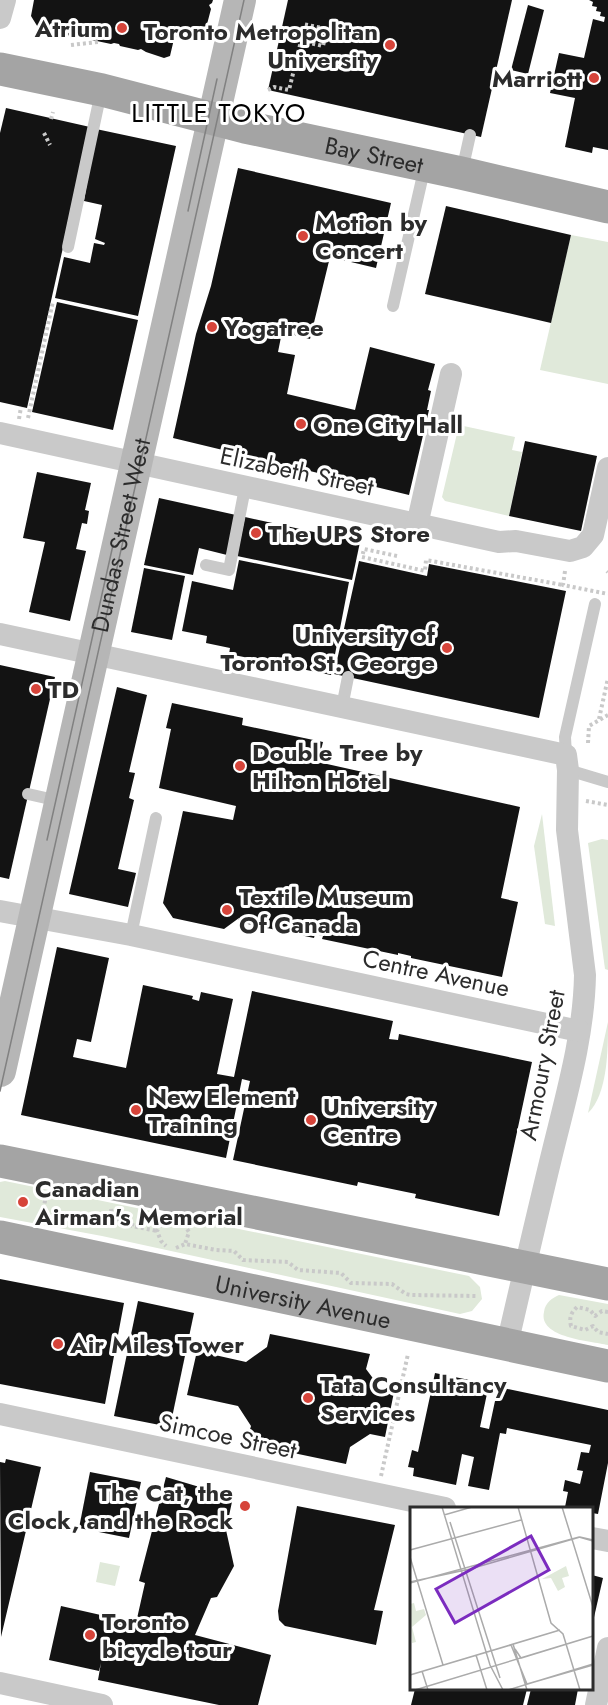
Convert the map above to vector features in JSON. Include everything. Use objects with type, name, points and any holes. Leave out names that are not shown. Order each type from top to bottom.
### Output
[{"type":"main road","name":"Dundas Street West","points":[[0,1071],[240,0]]},
{"type":"main road","name":"Bay Street","points":[[0,69],[102,90],[213,118],[461,172],[608,207]]},
{"type":"main road","points":[[0,1161],[608,1284]]},
{"type":"main road","name":"University Avenue","points":[[0,1237],[608,1366]]},
{"type":"street","points":[[0,18],[4,0]]},
{"type":"street","points":[[417,525],[451,374]]},
{"type":"street","name":"Elizabeth Street","points":[[14,428],[136,464],[499,542],[516,541],[570,551],[584,548],[593,535],[608,468]]},
{"type":"street","points":[[0,634],[342,707],[567,763]]},
{"type":"street","name":"Armoury Street","points":[[507,1345],[579,1031],[585,975],[567,830],[567,763]]},
{"type":"street","name":"Centre Avenue","points":[[0,911],[131,935],[579,1031]]},
{"type":"street","name":"Simcoe Street","points":[[0,1414],[436,1507]]},
{"type":"street","points":[[593,1538],[608,1541]]},
{"type":"street","points":[[596,1705],[608,1648]]},
{"type":"street","points":[[0,1683],[102,1705]]},
{"type":"lane","points":[[68,247],[102,90]]},
{"type":"lane","points":[[461,172],[470,135]]},
{"type":"lane","points":[[393,306],[425,165]]},
{"type":"lane","points":[[206,565],[229,570],[245,488]]},
{"type":"lane","points":[[596,604],[565,737],[567,763],[608,783]]},
{"type":"lane","points":[[342,707],[348,677]]},
{"type":"lane","points":[[28,794],[60,801]]},
{"type":"lane","points":[[131,935],[156,818]]},
{"type":"path","points":[[268,90],[274,87],[289,90],[301,41],[323,46],[327,29],[303,24]]},
{"type":"path","points":[[71,45],[98,42]]},
{"type":"path","points":[[51,118],[53,112]]},
{"type":"path","points":[[44,133],[50,145]]},
{"type":"path","points":[[14,428],[52,301]]},
{"type":"path","points":[[14,428],[21,407]]},
{"type":"path","points":[[294,474],[296,468]]},
{"type":"path","points":[[397,556],[364,549],[362,557],[425,571],[426,561],[608,594]]},
{"type":"path","points":[[563,585],[565,571]]},
{"type":"path","points":[[599,719],[608,678]]},
{"type":"path","points":[[588,743],[589,726],[608,715]]},
{"type":"path","points":[[586,801],[608,805]]},
{"type":"path","points":[[40,1221],[47,1193]]},
{"type":"path","points":[[185,1244],[189,1232],[185,1225],[175,1220],[168,1220],[161,1224],[157,1231],[158,1237],[165,1245],[175,1248],[185,1244],[234,1251],[243,1260],[288,1262],[294,1269],[304,1272],[341,1273],[351,1283],[392,1284],[402,1292],[411,1295],[477,1296]]},
{"type":"path","points":[[132,1226],[157,1231]]},
{"type":"path","points":[[593,1326],[585,1330],[572,1326],[570,1316],[578,1307],[590,1310],[595,1316]]},
{"type":"path","points":[[593,1326],[595,1316],[602,1311],[608,1312]]},
{"type":"path","points":[[593,1326],[598,1332],[608,1334]]},
{"type":"path","points":[[380,1479],[408,1354]]},
{"type":"green space","points":[[571,235],[608,242],[608,384],[540,370]]},
{"type":"green space","points":[[459,425],[515,437],[512,450],[522,452],[509,516],[445,501],[442,497]]},
{"type":"green space","points":[[542,814],[555,926],[545,924],[534,846]]},
{"type":"green space","points":[[602,839],[608,840],[608,970],[605,969],[588,843]]},
{"type":"green space","points":[[608,1022],[606,1070],[600,1094],[588,1113]]},
{"type":"green space","points":[[5,1181],[469,1276],[480,1287],[482,1299],[472,1311],[460,1314],[102,1236],[0,1217],[0,1182]]},
{"type":"green space","points":[[559,1295],[608,1304],[608,1345],[567,1337],[549,1328],[544,1321],[544,1312],[549,1301]]},
{"type":"green space","points":[[100,1562],[120,1566],[115,1586],[96,1582]]},
{"type":"building","name":"Atrium","points":[[34,0],[213,0],[209,5],[211,9],[206,28],[202,30],[202,33],[187,29],[174,39],[170,56],[164,58],[141,49],[92,40],[88,37],[85,39],[67,35],[61,39],[57,33],[39,29],[31,16]]},
{"type":"building","name":"Toronto Metropolitan University","points":[[288,0],[512,0],[481,137],[268,90]]},
{"type":"building","name":"Marriott","points":[[589,0],[608,0],[608,150],[593,147],[592,153],[565,147],[575,98],[550,93],[559,53],[584,58],[593,19],[604,22],[605,17],[600,16],[601,12],[596,11],[597,7],[592,6],[593,2]]},
{"type":"building","points":[[528,5],[544,10],[528,74],[511,70]]},
{"type":"building","points":[[6,108],[90,127],[27,408],[0,402],[0,133]]},
{"type":"building","points":[[96,129],[176,146],[138,316],[55,298],[64,257],[90,263],[94,243],[104,245],[105,243],[95,239],[102,205],[84,201]]},
{"type":"building","points":[[238,168],[391,203],[376,268],[330,257],[310,339],[282,332],[278,352],[295,355],[287,394],[355,410],[370,347],[435,364],[428,390],[431,391],[427,410],[429,410],[409,495],[173,438],[196,334],[211,286]]},
{"type":"building","points":[[446,206],[571,235],[551,323],[425,294]]},
{"type":"building","points":[[57,302],[138,320],[113,430],[32,412]]},
{"type":"building","points":[[525,441],[597,456],[581,531],[509,516]]},
{"type":"building","points":[[37,472],[91,483],[85,510],[89,511],[87,524],[82,523],[76,549],[86,551],[70,621],[29,612],[45,542],[23,538]]},
{"type":"building","points":[[159,498],[236,515],[227,555],[199,548],[193,575],[144,565]]},
{"type":"building","points":[[245,517],[360,542],[352,580],[237,556]]},
{"type":"building","points":[[239,560],[349,582],[331,675],[229,654],[230,648],[206,643],[207,636],[182,631],[192,581],[233,590]]},
{"type":"building","name":"University of Toronto St. George","points":[[359,561],[427,576],[429,564],[566,591],[539,718],[334,674]]},
{"type":"building","points":[[144,568],[185,576],[172,640],[131,632]]},
{"type":"building","points":[[0,665],[55,677],[9,879],[0,877]]},
{"type":"building","points":[[117,687],[147,695],[129,772],[135,773],[129,798],[134,800],[118,869],[136,873],[128,907],[69,894]]},
{"type":"building","points":[[172,703],[243,718],[242,725],[323,742],[318,762],[520,807],[501,898],[518,902],[502,977],[411,958],[411,956],[398,953],[398,955],[322,939],[323,936],[315,934],[314,938],[238,922],[239,918],[224,929],[173,918],[163,903],[183,811],[233,820],[236,806],[159,788],[171,729],[166,728]]},
{"type":"building","points":[[57,947],[109,958],[91,1042],[77,1039],[73,1057],[126,1068],[143,985],[193,996],[192,999],[199,1001],[201,992],[233,999],[217,1074],[234,1077],[252,991],[393,1021],[389,1039],[398,1040],[399,1034],[532,1062],[499,1216],[415,1198],[416,1194],[358,1182],[357,1186],[233,1160],[250,1081],[242,1079],[226,1158],[21,1115]]},
{"type":"building","name":"Air Miles Tower","points":[[0,1279],[124,1303],[105,1404],[0,1384]]},
{"type":"building","points":[[138,1301],[194,1313],[170,1427],[114,1416]]},
{"type":"building","name":"Tata Consultancy Services","points":[[270,1334],[370,1354],[366,1369],[381,1389],[394,1392],[385,1437],[370,1434],[350,1447],[346,1464],[246,1443],[251,1426],[238,1406],[187,1395],[197,1351],[246,1362],[267,1347]]},
{"type":"building","points":[[435,1373],[489,1384],[480,1427],[489,1429],[498,1387],[608,1410],[608,1463],[598,1514],[593,1513],[593,1507],[565,1507],[568,1492],[563,1491],[565,1480],[580,1484],[583,1471],[577,1470],[581,1452],[589,1453],[591,1445],[507,1428],[506,1434],[500,1433],[489,1490],[468,1486],[474,1457],[462,1454],[456,1485],[413,1476],[414,1468],[408,1467],[412,1450],[418,1452]]},
{"type":"building","points":[[6,1459],[41,1467],[1,1637],[0,1462],[5,1463]]},
{"type":"building","points":[[90,1472],[141,1482],[129,1538],[79,1528]]},
{"type":"building","points":[[166,1477],[233,1497],[226,1530],[234,1566],[217,1597],[211,1598],[195,1635],[271,1655],[258,1705],[219,1705],[98,1680],[101,1663],[99,1671],[49,1660],[61,1606],[136,1623],[145,1583],[139,1581]]},
{"type":"building","points":[[297,1506],[395,1525],[374,1610],[383,1611],[376,1645],[285,1626],[279,1620],[278,1611]]},
{"type":"building","points":[[593,1575],[603,1578],[593,1622]]},
{"type":"building","points":[[415,1690],[527,1690],[523,1705],[411,1705]]},
{"type":"building","points":[[531,1690],[578,1690],[575,1705],[527,1705]]},
{"type":"tram line","points":[[0,1091],[244,0]]},
{"type":"tram line","points":[[188,211],[217,79]]},
{"type":"tram line","points":[[47,840],[113,545]]},
{"type":"place","name":"Atrium","points":[[122,28]]},
{"type":"place","name":"Toronto Metropolitan University","points":[[390,45]]},
{"type":"place","name":"Marriott","points":[[594,78]]},
{"type":"place","name":"Motion by Concert","points":[[303,236]]},
{"type":"place","name":"Yogatree","points":[[212,327]]},
{"type":"place","name":"One City Hall","points":[[301,424]]},
{"type":"place","name":"The UPS Store","points":[[256,533]]},
{"type":"place","name":"University of Toronto St. George","points":[[447,648]]},
{"type":"place","name":"TD","points":[[36,689]]},
{"type":"place","name":"Double Tree by Hilton Hotel","points":[[240,766]]},
{"type":"place","name":"Textile Museum Of Canada","points":[[227,910]]},
{"type":"place","name":"New Element Training","points":[[136,1110]]},
{"type":"place","name":"University Centre","points":[[311,1120]]},
{"type":"place","name":"Canadian Airman's Memorial","points":[[23,1202]]},
{"type":"place","name":"Air Miles Tower","points":[[58,1344]]},
{"type":"place","name":"Tata Consultancy Services","points":[[308,1398]]},
{"type":"place","name":"The Cat, the Clock, and the Rock","points":[[245,1506]]},
{"type":"place","name":"Toronto bicycle tour","points":[[90,1635]]},
{"type":"district","name":"LITTLE TOKYO","points":[[219,113]]}]
